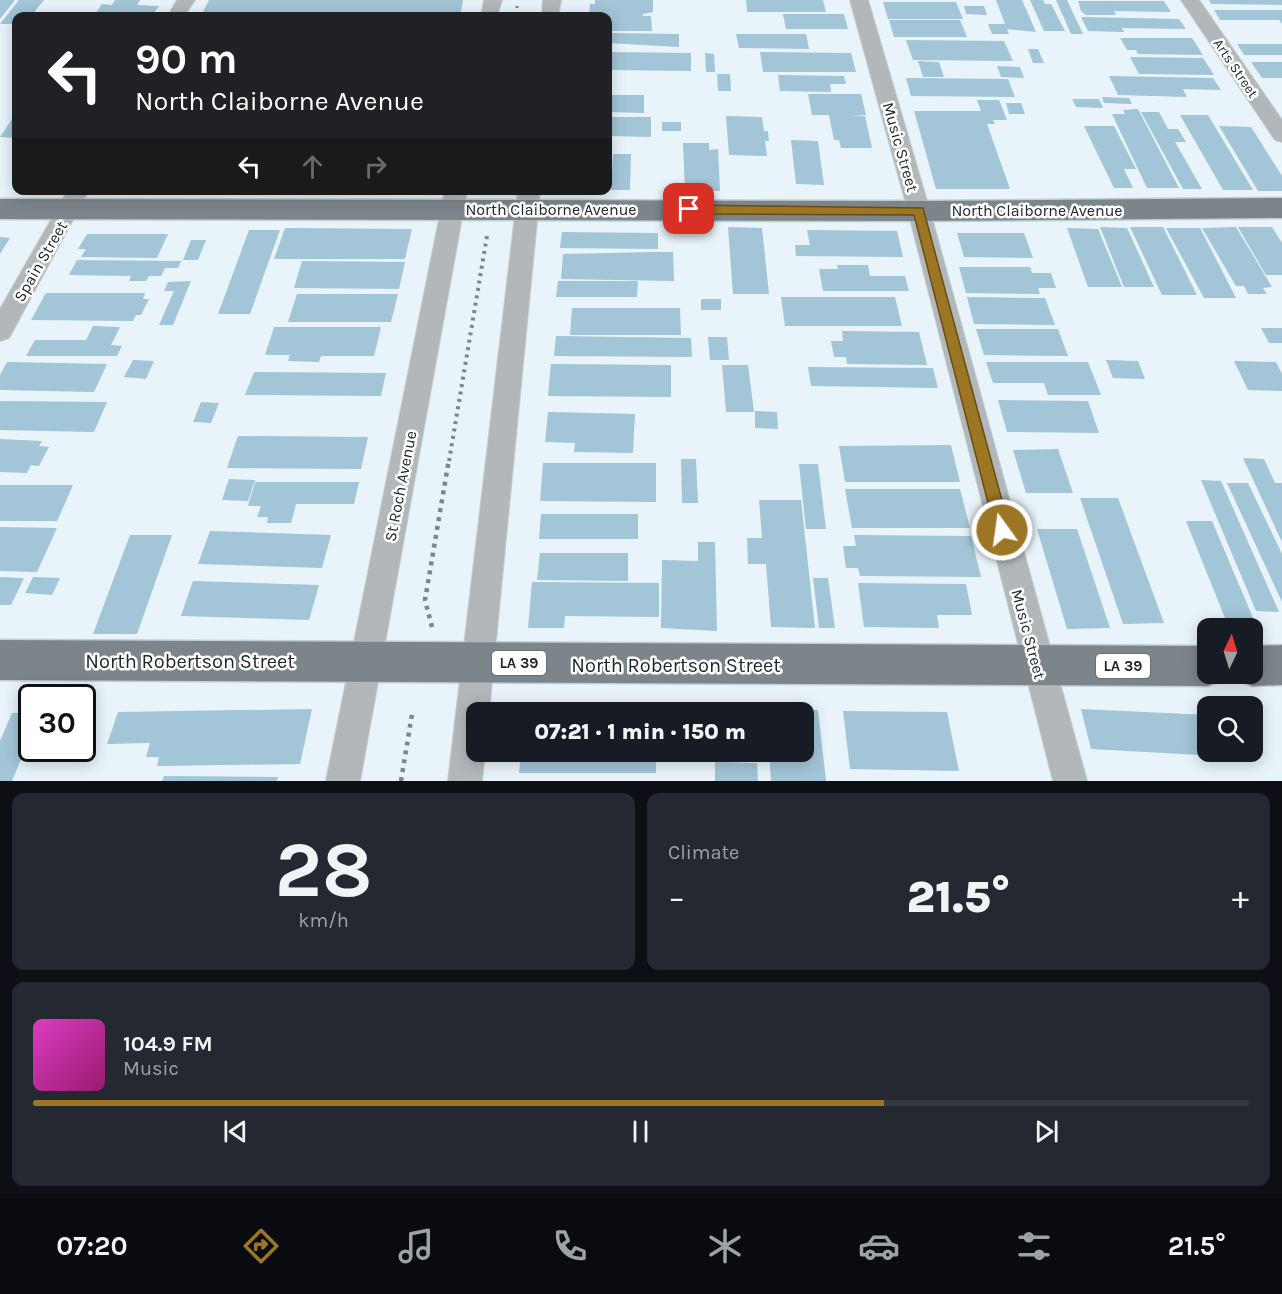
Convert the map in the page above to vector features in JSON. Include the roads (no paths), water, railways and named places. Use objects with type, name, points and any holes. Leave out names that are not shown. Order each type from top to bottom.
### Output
[{"type":"main road","name":"North Claiborne Avenue","points":[[0,208],[74,200],[528,200],[919,211],[1282,208]]},
{"type":"main road","name":"North Robertson Street","points":[[0,660],[1197,666]]},
{"type":"main road","points":[[1263,666],[1282,665]]},
{"type":"street","name":"Music Street","points":[[859,0],[919,211],[1070,781]]},
{"type":"street","name":"Arts Street","points":[[1190,0],[1282,135]]},
{"type":"street","name":"Spain Street","points":[[0,331],[74,200]]},
{"type":"street","name":"St Roch Avenue","points":[[344,781],[454,200]]},
{"type":"street","points":[[465,781],[528,200]]}]
